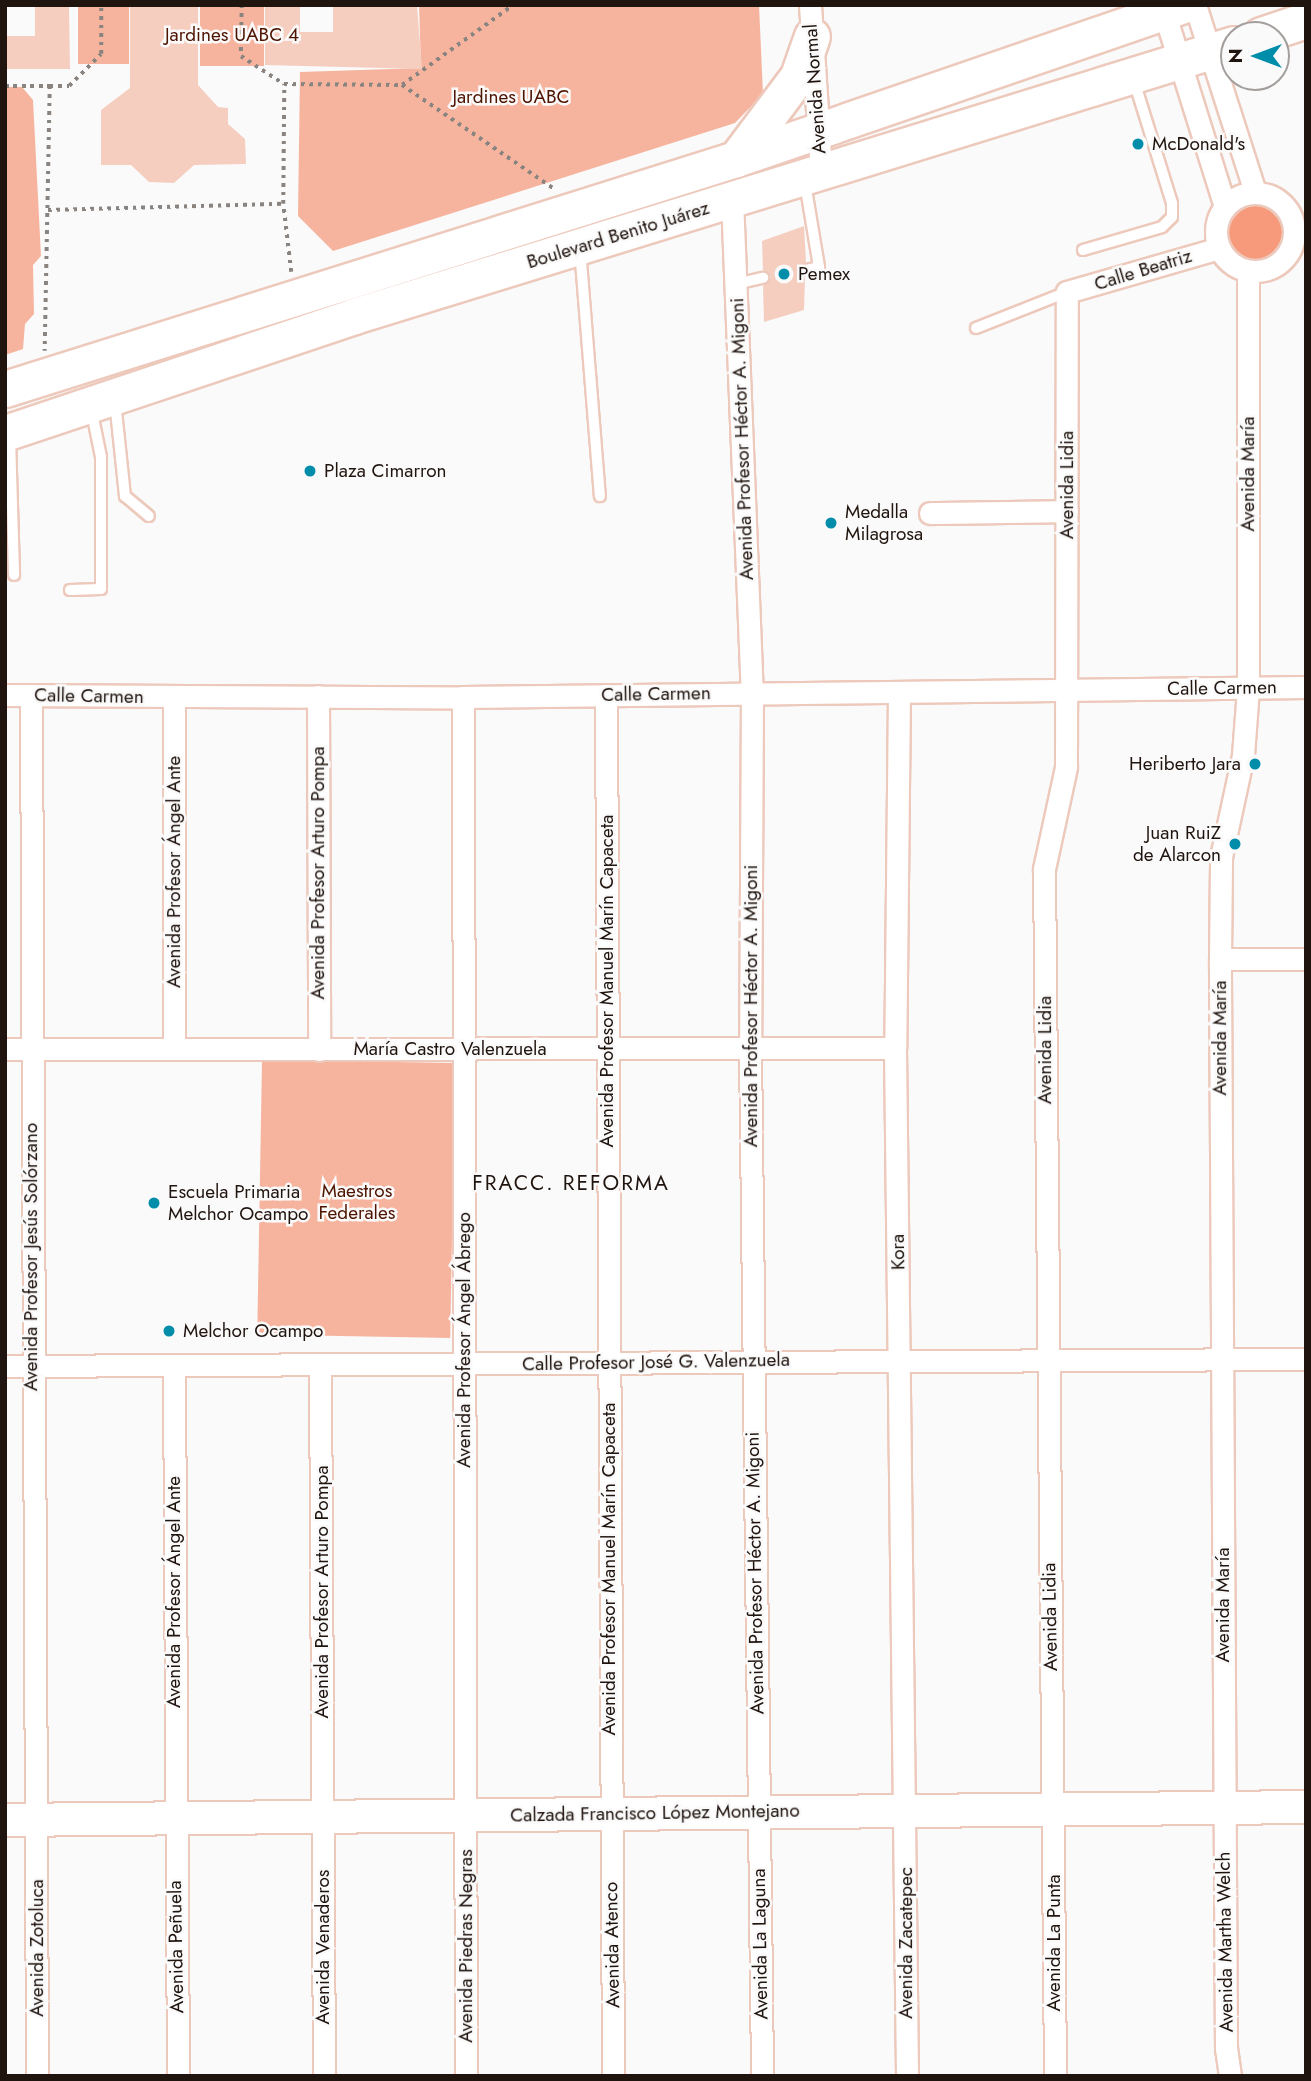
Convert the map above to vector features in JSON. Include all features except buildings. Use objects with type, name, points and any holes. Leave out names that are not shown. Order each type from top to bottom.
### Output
[{"type":"main road","name":"Boulevard Benito Juárez","points":[[5,389],[736,159],[1181,8]]},
{"type":"main road","points":[[736,159],[798,76],[811,21]]},
{"type":"main road","name":"Boulevard Benito Juárez","points":[[7,433],[354,316],[1207,52]]},
{"type":"main road","name":"Calzada Francisco López Montejano","points":[[5,1820],[1306,1807]]},
{"type":"street","points":[[1181,8],[1207,52],[1255,192]]},
{"type":"street","points":[[1181,8],[1207,52],[1225,206],[1216,226],[1219,248],[1236,267],[1248,272],[1277,266],[1291,248],[1300,224],[1281,202],[1255,192],[1225,206]]},
{"type":"street","name":"Avenida Normal","points":[[811,21],[818,131],[813,175]]},
{"type":"street","name":"Avenida Profesor Héctor A. Migoni","points":[[732,199],[752,693],[750,1047],[757,1812]]},
{"type":"street","name":"Calle Beatriz","points":[[1067,292],[1219,248]]},
{"type":"street","name":"Avenida María","points":[[1223,1808],[1221,857],[1243,755],[1248,688],[1248,272]]},
{"type":"street","name":"Avenida Lidia","points":[[1054,1810],[1046,1357],[1044,869],[1066,767],[1069,690],[1067,292]]},
{"type":"street","points":[[930,513],[1067,511]]},
{"type":"street","name":"Calle Carmen","points":[[5,695],[463,696],[1306,687]]},
{"type":"street","name":"Kora","points":[[899,693],[895,1048],[905,1811]]},
{"type":"street","name":"Avenida Profesor Jesús Solórzano","points":[[31,695],[30,1050],[37,1820]]},
{"type":"street","name":"Avenida Profesor Manuel Marín Capaceta","points":[[606,695],[610,1814]]},
{"type":"street","name":"Avenida Profesor Ángel Ante","points":[[174,696],[174,1048]]},
{"type":"street","name":"Avenida Profesor Arturo Pompa","points":[[318,696],[319,1050]]},
{"type":"street","name":"Avenida Profesor Ángel Ábrego","points":[[463,696],[466,1815]]},
{"type":"street","points":[[1220,959],[1306,959]]},
{"type":"street","name":"María Castro Valenzuela","points":[[5,1049],[895,1048]]},
{"type":"street","name":"Calle Profesor José G. Valenzuela","points":[[5,1366],[753,1362],[1046,1357],[1306,1359]]},
{"type":"street","name":"Avenida Profesor Arturo Pompa","points":[[320,1365],[323,1818]]},
{"type":"street","name":"Avenida Profesor Ángel Ante","points":[[174,1366],[175,1818]]},
{"type":"street","name":"Avenida Martha Welch","points":[[1223,1808],[1226,2049],[1230,2076]]},
{"type":"street","name":"Avenida La Punta","points":[[1054,1810],[1055,2076]]},
{"type":"street","name":"Avenida Zacatepec","points":[[905,1811],[907,2076]]},
{"type":"street","name":"Avenida La Laguna","points":[[757,1812],[762,2076]]},
{"type":"street","name":"Avenida Atenco","points":[[610,1814],[613,2076]]},
{"type":"street","name":"Avenida Piedras Negras","points":[[466,1815],[466,2076]]},
{"type":"street","name":"Avenida Peñuela","points":[[175,1818],[178,2076]]},
{"type":"street","name":"Avenida Venaderos","points":[[323,1818],[324,2076]]},
{"type":"street","name":"Avenida Zotoluca","points":[[37,1820],[37,2076]]},
{"type":"lane","points":[[1083,250],[1162,227],[1172,217],[1172,203],[1132,76]]},
{"type":"lane","points":[[806,270],[819,267],[813,175]]},
{"type":"lane","points":[[580,247],[600,496]]},
{"type":"lane","points":[[736,284],[763,278]]},
{"type":"lane","points":[[976,328],[1067,292]]},
{"type":"lane","points":[[102,402],[125,496],[149,516]]},
{"type":"lane","points":[[70,590],[102,589],[102,402]]},
{"type":"lane","points":[[7,433],[15,575]]},
{"type":"path","points":[[5,86],[69,86],[101,54],[101,5]]},
{"type":"path","points":[[242,5],[241,56],[284,84],[402,85],[581,208]]},
{"type":"path","points":[[402,85],[513,5]]},
{"type":"path","points":[[284,84],[283,204],[295,298]]},
{"type":"path","points":[[44,377],[50,86]]},
{"type":"path","points":[[48,210],[283,204]]},
{"type":"green space","name":"Jardines UABC 4","points":[[78,5],[129,5],[129,64],[78,64]]},
{"type":"green space","name":"Jardines UABC 4","points":[[200,5],[264,5],[264,66],[200,66]]},
{"type":"green space","name":"Jardines UABC","points":[[419,5],[759,5],[763,94],[735,123],[333,251],[298,216],[300,72],[421,68]]},
{"type":"green space","points":[[5,87],[22,87],[33,100],[41,256],[33,265],[34,314],[25,324],[23,349],[5,355]]},
{"type":"green space","name":"Maestros Federales","points":[[262,1060],[455,1063],[450,1338],[257,1335]]},
{"type":"shaded area","points":[[1252,195],[1264,195],[1276,200],[1286,210],[1291,228],[1289,241],[1276,256],[1264,261],[1252,261],[1240,256],[1230,246],[1225,234],[1225,222],[1230,210],[1240,200]]},
{"type":"place","name":"McDonald's","points":[[1138,144]]},
{"type":"place","name":"Pemex","points":[[784,274]]},
{"type":"place","name":"Plaza Cimarron","points":[[310,471]]},
{"type":"place","name":"Medalla Milagrosa","points":[[831,523]]},
{"type":"place","name":"Heriberto Jara","points":[[1255,764]]},
{"type":"place","name":"Juan RuiZ de Alarcon","points":[[1235,844]]},
{"type":"place","name":"Escuela Primaria Melchor Ocampo","points":[[154,1203]]},
{"type":"place","name":"Melchor Ocampo","points":[[169,1331]]},
{"type":"district","name":"FRACC. REFORMA","points":[[571,1183]]}]
